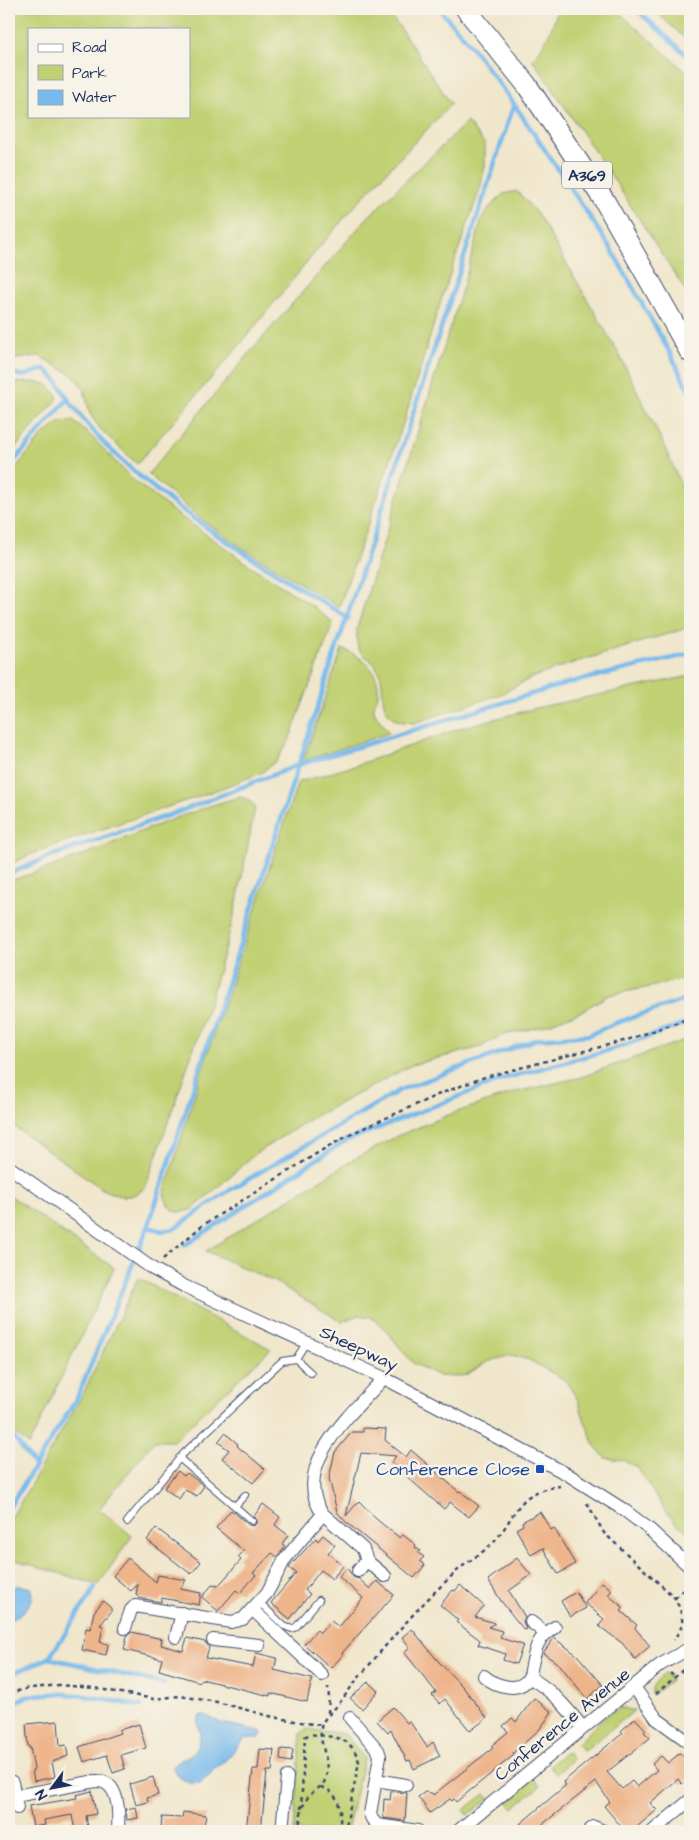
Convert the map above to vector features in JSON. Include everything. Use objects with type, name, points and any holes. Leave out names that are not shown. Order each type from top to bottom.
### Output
[{"type":"main road","name":"A369","points":[[466,9],[526,84],[604,200],[690,352]]},
{"type":"street","name":"Sheepway","points":[[9,1167],[153,1269],[184,1286],[384,1378],[567,1474],[624,1510],[649,1529],[690,1567]]},
{"type":"street","points":[[384,1378],[330,1439],[316,1465],[314,1484],[315,1500],[323,1514],[363,1549],[367,1560],[385,1576]]},
{"type":"street","points":[[125,1628],[131,1610],[135,1606],[233,1622],[241,1620],[256,1606],[271,1587],[285,1559],[323,1514]]},
{"type":"street","points":[[358,1571],[367,1560]]},
{"type":"street","points":[[256,1606],[322,1674]]},
{"type":"street","points":[[176,1637],[182,1613]]},
{"type":"street","points":[[233,1622],[237,1643]]},
{"type":"street","points":[[484,1676],[498,1685],[510,1686],[519,1685],[529,1677],[538,1643],[550,1630],[531,1622]]},
{"type":"street","points":[[213,1640],[259,1645]]},
{"type":"street","name":"Conference Avenue","points":[[458,1831],[667,1660],[690,1648]]},
{"type":"street","points":[[529,1677],[548,1688],[584,1728]]},
{"type":"street","points":[[634,1687],[660,1722],[690,1742]]},
{"type":"street","points":[[350,1718],[379,1752],[380,1758],[370,1814],[374,1823],[418,1831]]},
{"type":"street","points":[[282,1831],[287,1777]]},
{"type":"street","points":[[376,1780],[406,1785]]},
{"type":"street","points":[[12,1782],[16,1802],[96,1781],[104,1782],[110,1786],[115,1794],[118,1831]]},
{"type":"street","points":[[654,1831],[690,1800]]},
{"type":"street","points":[[589,1831],[594,1827],[603,1831]]},
{"type":"lane","points":[[127,1522],[179,1458],[282,1361],[296,1359],[306,1343]]},
{"type":"lane","points":[[296,1359],[311,1373]]},
{"type":"lane","points":[[179,1458],[252,1521]]},
{"type":"lane","points":[[235,1506],[245,1495]]},
{"type":"lane","points":[[256,1606],[286,1627],[292,1629],[296,1628],[319,1600]]},
{"type":"path","points":[[153,1269],[204,1225],[327,1147],[359,1130],[442,1093],[485,1077],[626,1040],[690,1018]]},
{"type":"path","points":[[560,1486],[567,1474]]},
{"type":"path","points":[[300,1813],[310,1795],[321,1787],[325,1780],[327,1759],[321,1736],[322,1724],[346,1692],[417,1610],[455,1572],[499,1536],[521,1503],[542,1489],[560,1486],[567,1490]]},
{"type":"path","points":[[583,1500],[590,1507],[604,1533],[675,1598],[684,1624],[677,1638],[670,1644]]},
{"type":"path","points":[[675,1598],[690,1583]]},
{"type":"path","points":[[645,1703],[689,1665]]},
{"type":"path","points":[[322,1674],[329,1689],[328,1715]]},
{"type":"path","points":[[9,1694],[24,1689],[59,1684],[94,1688],[154,1699],[180,1696],[218,1702],[306,1724],[322,1724]]},
{"type":"path","points":[[299,1831],[304,1739],[310,1734],[342,1738],[359,1760],[345,1831]]},
{"type":"path","points":[[321,1787],[333,1792],[339,1804],[339,1831]]},
{"type":"green space","points":[[9,9],[385,9],[401,29],[451,104],[360,200],[238,347],[137,464],[101,430],[90,414],[84,389],[73,375],[39,356],[9,360]]},
{"type":"green space","points":[[557,9],[615,9],[690,75],[690,298],[616,183],[533,60],[551,29]]},
{"type":"green space","points":[[653,9],[690,9],[690,43]]},
{"type":"green space","points":[[467,122],[485,144],[485,166],[480,189],[443,294],[404,421],[339,607],[244,549],[202,520],[148,474],[258,343],[369,216]]},
{"type":"green space","points":[[517,191],[539,216],[620,356],[661,439],[690,506],[690,627],[564,666],[531,678],[501,694],[414,723],[400,721],[394,719],[385,707],[382,682],[378,670],[359,650],[357,628],[464,283],[482,218],[503,194]]},
{"type":"green space","points":[[34,382],[47,384],[57,395],[57,400],[9,455],[9,383]]},
{"type":"green space","points":[[73,421],[90,435],[132,479],[177,514],[314,607],[333,623],[288,743],[276,761],[261,773],[206,794],[61,843],[9,865],[9,476],[43,435],[60,422]]},
{"type":"green space","points":[[342,649],[363,660],[373,672],[378,686],[374,710],[389,733],[303,761]]},
{"type":"green space","points":[[690,676],[690,977],[609,995],[580,1012],[543,1026],[500,1036],[481,1047],[412,1065],[310,1119],[255,1154],[193,1209],[177,1212],[171,1209],[164,1194],[207,1055],[298,782],[354,766],[460,728],[540,707]]},
{"type":"green space","points":[[239,797],[248,800],[255,808],[235,912],[209,1004],[146,1186],[131,1196],[121,1196],[104,1190],[9,1123],[9,881],[38,872],[181,816]]},
{"type":"green space","points":[[690,1038],[690,1533],[677,1524],[666,1512],[637,1467],[622,1460],[605,1458],[595,1446],[578,1400],[565,1380],[529,1360],[511,1355],[487,1362],[466,1375],[453,1377],[439,1376],[413,1363],[383,1327],[371,1317],[358,1315],[342,1322],[277,1283],[206,1251],[351,1161],[397,1136],[451,1114],[516,1092],[578,1078]]},
{"type":"green space","points":[[9,1195],[114,1268],[29,1445],[12,1431],[9,1425]]},
{"type":"green space","points":[[138,1278],[271,1349],[173,1441],[154,1441],[99,1509],[132,1536],[98,1585],[9,1558],[9,1522],[82,1396]]},
{"type":"green space","points":[[665,1673],[671,1680],[652,1695],[653,1685]]},
{"type":"green space","points":[[624,1708],[634,1711],[584,1751],[577,1744],[611,1713]]},
{"type":"green space","points":[[307,1729],[345,1734],[364,1758],[347,1831],[294,1831],[301,1733]]},
{"type":"green space","points":[[566,1752],[573,1759],[556,1774],[549,1766]]},
{"type":"green space","points":[[533,1778],[540,1786],[513,1808],[506,1801]]},
{"type":"green space","points":[[485,1794],[489,1799],[468,1815],[464,1810]]},
{"type":"water","points":[[19,1585],[31,1588],[32,1598],[23,1612],[9,1620],[9,1589]]},
{"type":"water","points":[[201,1715],[221,1723],[261,1731],[262,1735],[259,1738],[245,1738],[210,1774],[201,1782],[195,1784],[179,1777],[173,1767],[195,1751],[198,1746],[200,1735],[198,1721]]},
{"type":"building","points":[[363,1428],[386,1429],[385,1440],[406,1457],[411,1450],[459,1492],[479,1506],[469,1517],[450,1502],[444,1509],[391,1463],[396,1456],[361,1453],[346,1516],[359,1501],[375,1518],[400,1538],[403,1535],[416,1545],[415,1547],[420,1551],[418,1553],[424,1557],[420,1561],[425,1565],[414,1578],[346,1522],[337,1512],[329,1478],[335,1452],[352,1432],[363,1432]]},
{"type":"building","points":[[225,1433],[238,1444],[237,1446],[265,1469],[253,1483],[222,1458],[229,1450],[218,1442]]},
{"type":"building","points":[[178,1471],[184,1476],[187,1473],[204,1486],[197,1496],[185,1490],[179,1499],[164,1488]]},
{"type":"building","points":[[263,1504],[280,1517],[275,1525],[288,1535],[282,1544],[285,1546],[277,1557],[272,1553],[253,1573],[256,1575],[240,1593],[236,1590],[218,1611],[202,1597],[212,1585],[218,1586],[241,1560],[238,1557],[244,1551],[216,1528],[231,1510],[249,1525],[254,1526],[257,1521],[254,1516]]},
{"type":"building","points":[[540,1512],[551,1530],[554,1528],[575,1564],[558,1574],[543,1548],[531,1555],[516,1529],[523,1525],[522,1522]]},
{"type":"building","points":[[156,1528],[201,1562],[191,1574],[147,1540]]},
{"type":"building","points":[[323,1535],[335,1545],[328,1553],[343,1566],[332,1579],[321,1570],[305,1590],[310,1594],[290,1619],[271,1603],[296,1573],[289,1568],[292,1564],[316,1538],[318,1541]]},
{"type":"building","points":[[128,1558],[156,1582],[158,1575],[186,1580],[180,1589],[201,1593],[199,1605],[162,1598],[161,1602],[139,1598],[136,1594],[138,1584],[131,1591],[113,1576]]},
{"type":"building","points":[[517,1558],[531,1575],[509,1591],[525,1617],[523,1621],[526,1629],[524,1630],[501,1601],[488,1580]]},
{"type":"building","points":[[347,1568],[353,1577],[359,1579],[370,1589],[377,1581],[394,1595],[331,1668],[304,1644],[317,1630],[320,1633],[331,1621],[339,1627],[363,1598],[339,1577]]},
{"type":"building","points":[[602,1582],[612,1590],[608,1595],[624,1608],[621,1611],[637,1625],[635,1628],[650,1646],[635,1659],[622,1643],[599,1626],[604,1619],[585,1603]]},
{"type":"building","points":[[460,1585],[484,1606],[475,1617],[495,1623],[488,1627],[502,1631],[500,1638],[523,1645],[516,1664],[503,1660],[505,1654],[478,1645],[480,1640],[456,1622],[458,1620],[440,1605]]},
{"type":"building","points":[[576,1592],[586,1608],[570,1617],[561,1601]]},
{"type":"building","points":[[103,1601],[111,1608],[111,1612],[100,1625],[103,1626],[100,1642],[108,1644],[106,1655],[82,1650],[86,1628],[90,1629],[94,1612]]},
{"type":"building","points":[[412,1629],[439,1662],[463,1687],[487,1718],[470,1731],[445,1699],[440,1704],[432,1695],[436,1692],[404,1652],[410,1647],[402,1637]]},
{"type":"building","points":[[132,1632],[162,1639],[161,1645],[183,1651],[187,1638],[205,1642],[209,1647],[206,1658],[253,1667],[256,1653],[277,1658],[274,1670],[312,1679],[307,1702],[270,1693],[270,1696],[201,1679],[200,1682],[159,1670],[162,1659],[124,1650],[127,1636]]},
{"type":"building","points":[[554,1638],[577,1655],[603,1685],[587,1699],[560,1665],[543,1653]]},
{"type":"building","points":[[368,1682],[378,1691],[362,1709],[350,1698]]},
{"type":"building","points":[[534,1698],[552,1712],[539,1730],[513,1753],[514,1755],[456,1802],[454,1799],[452,1801],[450,1799],[430,1813],[418,1797],[425,1792],[432,1793],[433,1795],[493,1748],[491,1746],[508,1732],[503,1726],[512,1718],[516,1722]]},
{"type":"building","points":[[393,1707],[407,1723],[410,1722],[427,1747],[433,1742],[440,1756],[414,1769],[410,1760],[407,1761],[391,1730],[388,1733],[377,1721]]},
{"type":"building","points":[[635,1718],[646,1730],[644,1732],[650,1738],[607,1772],[622,1789],[632,1781],[637,1787],[657,1770],[652,1764],[661,1756],[668,1763],[680,1753],[690,1764],[690,1777],[682,1784],[678,1779],[650,1803],[657,1810],[632,1831],[625,1831],[604,1806],[610,1802],[596,1782],[534,1831],[526,1831],[520,1824],[566,1785],[563,1782],[623,1733],[621,1731]]},
{"type":"building","points":[[58,1721],[60,1746],[66,1745],[68,1756],[52,1762],[55,1777],[34,1781],[32,1770],[34,1769],[30,1747],[28,1747],[26,1724]]},
{"type":"building","points":[[139,1724],[146,1748],[121,1755],[125,1769],[113,1773],[107,1755],[84,1762],[79,1747],[120,1733],[119,1730]]},
{"type":"building","points":[[260,1749],[274,1750],[272,1771],[267,1771],[261,1831],[246,1831],[253,1769],[258,1769]]},
{"type":"building","points":[[281,1749],[293,1750],[291,1762],[280,1760]]},
{"type":"building","points":[[153,1777],[158,1795],[147,1798],[148,1802],[136,1805],[130,1784]]},
{"type":"building","points":[[92,1791],[96,1814],[86,1816],[88,1828],[75,1831],[72,1815],[44,1820],[45,1825],[33,1827],[29,1806],[77,1798],[76,1795]]},
{"type":"building","points":[[391,1791],[407,1793],[405,1821],[383,1818],[384,1799],[390,1800]]},
{"type":"building","points":[[136,1807],[138,1818],[127,1820],[126,1809]]},
{"type":"building","points":[[183,1812],[206,1815],[203,1831],[161,1829],[162,1817],[182,1818]]},
{"type":"waterway","points":[[439,9],[464,37],[514,104],[610,247],[670,353],[690,393]]},
{"type":"waterway","points":[[636,9],[690,58]]},
{"type":"waterway","points":[[9,1508],[77,1398],[148,1227],[514,104]]},
{"type":"waterway","points":[[9,372],[23,376],[44,369],[57,382],[98,437],[141,477],[226,541],[348,618]]},
{"type":"waterway","points":[[9,467],[68,399]]},
{"type":"waterway","points":[[9,874],[51,856],[181,811],[298,765],[568,683],[690,654]]},
{"type":"waterway","points":[[148,1227],[162,1231],[174,1229],[228,1191],[400,1090],[537,1039],[589,1035],[613,1024],[690,998]]},
{"type":"waterway","points":[[185,1245],[345,1141],[506,1078],[613,1049],[690,1022]]},
{"type":"waterway","points":[[9,1431],[35,1466]]},
{"type":"waterway","points":[[49,1658],[95,1588]]},
{"type":"waterway","points":[[9,1675],[49,1658],[164,1684]]},
{"type":"waterway","points":[[9,1704],[27,1697],[69,1694],[141,1706]]},
{"type":"place","name":"Conference Close","points":[[540,1469]]}]
